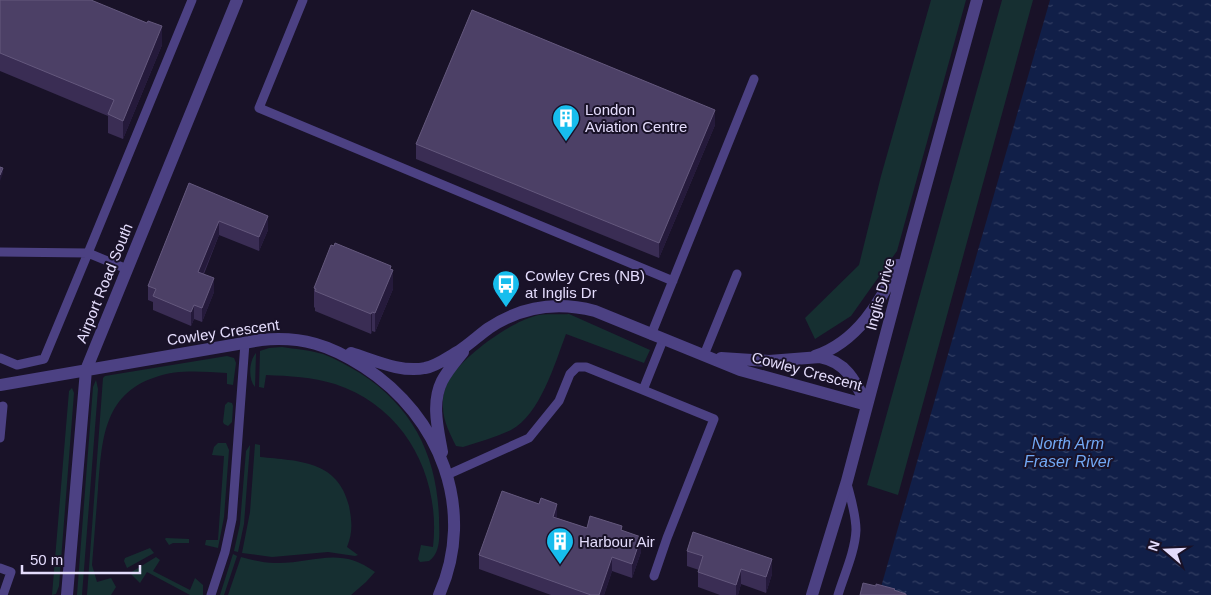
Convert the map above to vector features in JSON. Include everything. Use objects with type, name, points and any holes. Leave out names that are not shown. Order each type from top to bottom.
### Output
[{"type":"street","name":"Airport Road South","points":[[67,595],[86,370],[237,0]]},
{"type":"street","name":"Inglis Drive","points":[[812,595],[847,481],[977,0]]},
{"type":"street","points":[[803,358],[829,351],[849,338],[861,326],[886,290],[912,236]]},
{"type":"street","name":"Cowley Crescent","points":[[469,344],[503,319],[525,310],[546,305],[577,306],[595,311],[740,370],[867,405]]},
{"type":"street","name":"Cowley Crescent","points":[[0,385],[277,338],[324,345],[381,378],[397,392],[411,407],[424,426],[445,469],[453,511],[454,530],[449,568],[439,595]]},
{"type":"street","points":[[324,345],[388,365],[414,369],[436,365],[469,344]]},
{"type":"street","points":[[445,469],[436,420],[438,394],[446,373],[469,344]]},
{"type":"street","name":"Cowley Crescent","points":[[706,356],[769,361],[803,358],[826,359],[844,368],[854,379],[867,405]]},
{"type":"lane","points":[[0,358],[18,365],[44,359],[192,0]]},
{"type":"lane","points":[[303,0],[260,108],[673,281]]},
{"type":"lane","points":[[651,335],[754,78]]},
{"type":"lane","points":[[0,252],[88,253],[127,270]]},
{"type":"lane","points":[[706,356],[737,274]]},
{"type":"lane","points":[[642,390],[664,340]]},
{"type":"lane","points":[[212,595],[226,552],[232,519],[245,343]]},
{"type":"lane","points":[[445,469],[529,438],[559,400],[570,374],[577,367],[586,367],[714,419],[654,576]]},
{"type":"lane","points":[[0,407],[3,406],[0,438]]},
{"type":"lane","points":[[838,595],[856,532],[854,510],[847,481]]},
{"type":"lane","points":[[0,568],[11,572],[3,595]]},
{"type":"green space","points":[[931,0],[966,0],[897,251],[851,316],[815,339],[805,318],[859,265],[881,176]]},
{"type":"green space","points":[[1002,0],[1033,0],[898,495],[867,485]]},
{"type":"green space","points":[[569,314],[650,350],[644,363],[566,334],[538,401],[521,423],[511,430],[493,437],[463,447],[456,446],[449,432],[443,412],[443,396],[450,378],[457,369],[488,341],[513,325],[539,315]]},
{"type":"green space","points":[[282,347],[323,354],[346,365],[379,386],[408,417],[419,435],[427,454],[437,495],[439,541],[436,552],[429,561],[420,562],[418,559],[421,545],[433,547],[434,521],[431,495],[424,470],[413,448],[399,427],[381,409],[360,395],[335,384],[309,378],[266,375],[264,388],[259,387],[260,351]]},
{"type":"green space","points":[[256,353],[255,387],[251,379],[250,370]]},
{"type":"green space","points":[[227,356],[234,358],[236,363],[233,385],[227,384],[227,373],[191,372],[165,374],[138,385],[125,395],[115,408],[108,422],[101,454],[92,565],[97,582],[111,578],[116,587],[111,595],[87,595],[103,378],[105,376]]},
{"type":"green space","points":[[96,380],[98,389],[82,595],[77,595],[93,387]]},
{"type":"green space","points":[[72,388],[74,393],[59,586],[56,594],[52,595],[69,391]]},
{"type":"green space","points":[[228,402],[232,403],[233,406],[232,422],[228,426],[223,422],[225,405]]},
{"type":"green space","points":[[218,443],[226,443],[229,450],[224,517],[218,548],[205,545],[206,540],[218,540],[224,456],[212,455],[214,447]]},
{"type":"green space","points":[[255,444],[260,445],[260,457],[302,462],[326,471],[336,480],[344,491],[350,512],[351,532],[347,547],[358,555],[328,552],[272,557],[242,553],[250,512]]},
{"type":"green space","points":[[250,445],[244,524],[238,552],[234,551],[240,524],[246,451]]},
{"type":"green space","points":[[166,538],[189,539],[189,543],[173,543],[169,545]]},
{"type":"green space","points":[[150,548],[154,553],[127,568],[124,561],[125,558]]},
{"type":"green space","points":[[233,554],[237,556],[224,595],[220,595]]},
{"type":"green space","points":[[156,557],[160,560],[153,571],[190,590],[195,578],[203,585],[203,595],[190,595],[147,572],[140,583],[130,573]]},
{"type":"green space","points":[[241,557],[275,563],[326,558],[350,559],[375,572],[351,595],[228,595]]},
{"type":"water","name":"North Arm Fraser River","points":[[1050,0],[1211,0],[1211,595],[905,595],[881,587]]},
{"type":"building","points":[[0,0],[91,0],[147,23],[148,21],[162,26],[123,121],[108,114],[114,100],[0,53]]},
{"type":"building","name":"London Aviation Centre","points":[[472,10],[715,110],[659,243],[416,144]]},
{"type":"building","points":[[189,183],[268,216],[259,237],[219,221],[198,272],[214,278],[202,308],[194,305],[191,312],[153,296],[156,289],[148,286]]},
{"type":"building","points":[[335,243],[391,266],[390,269],[393,270],[375,313],[372,312],[371,314],[315,291],[316,289],[314,288],[331,245],[334,246]]},
{"type":"building","points":[[502,491],[539,504],[541,498],[557,504],[553,517],[587,528],[590,516],[622,526],[621,530],[641,537],[632,564],[612,557],[599,595],[591,595],[479,555]]},
{"type":"building","points":[[693,532],[772,559],[766,577],[741,569],[736,585],[698,572],[703,556],[687,551]]},
{"type":"building","points":[[863,583],[895,589],[906,595],[860,595]]},
{"type":"place","name":"London Aviation Centre","points":[[566,142]]},
{"type":"place","name":"Cowley Cres (NB) at Inglis Dr","points":[[506,308]]},
{"type":"place","name":"Harbour Air","points":[[560,565]]}]
